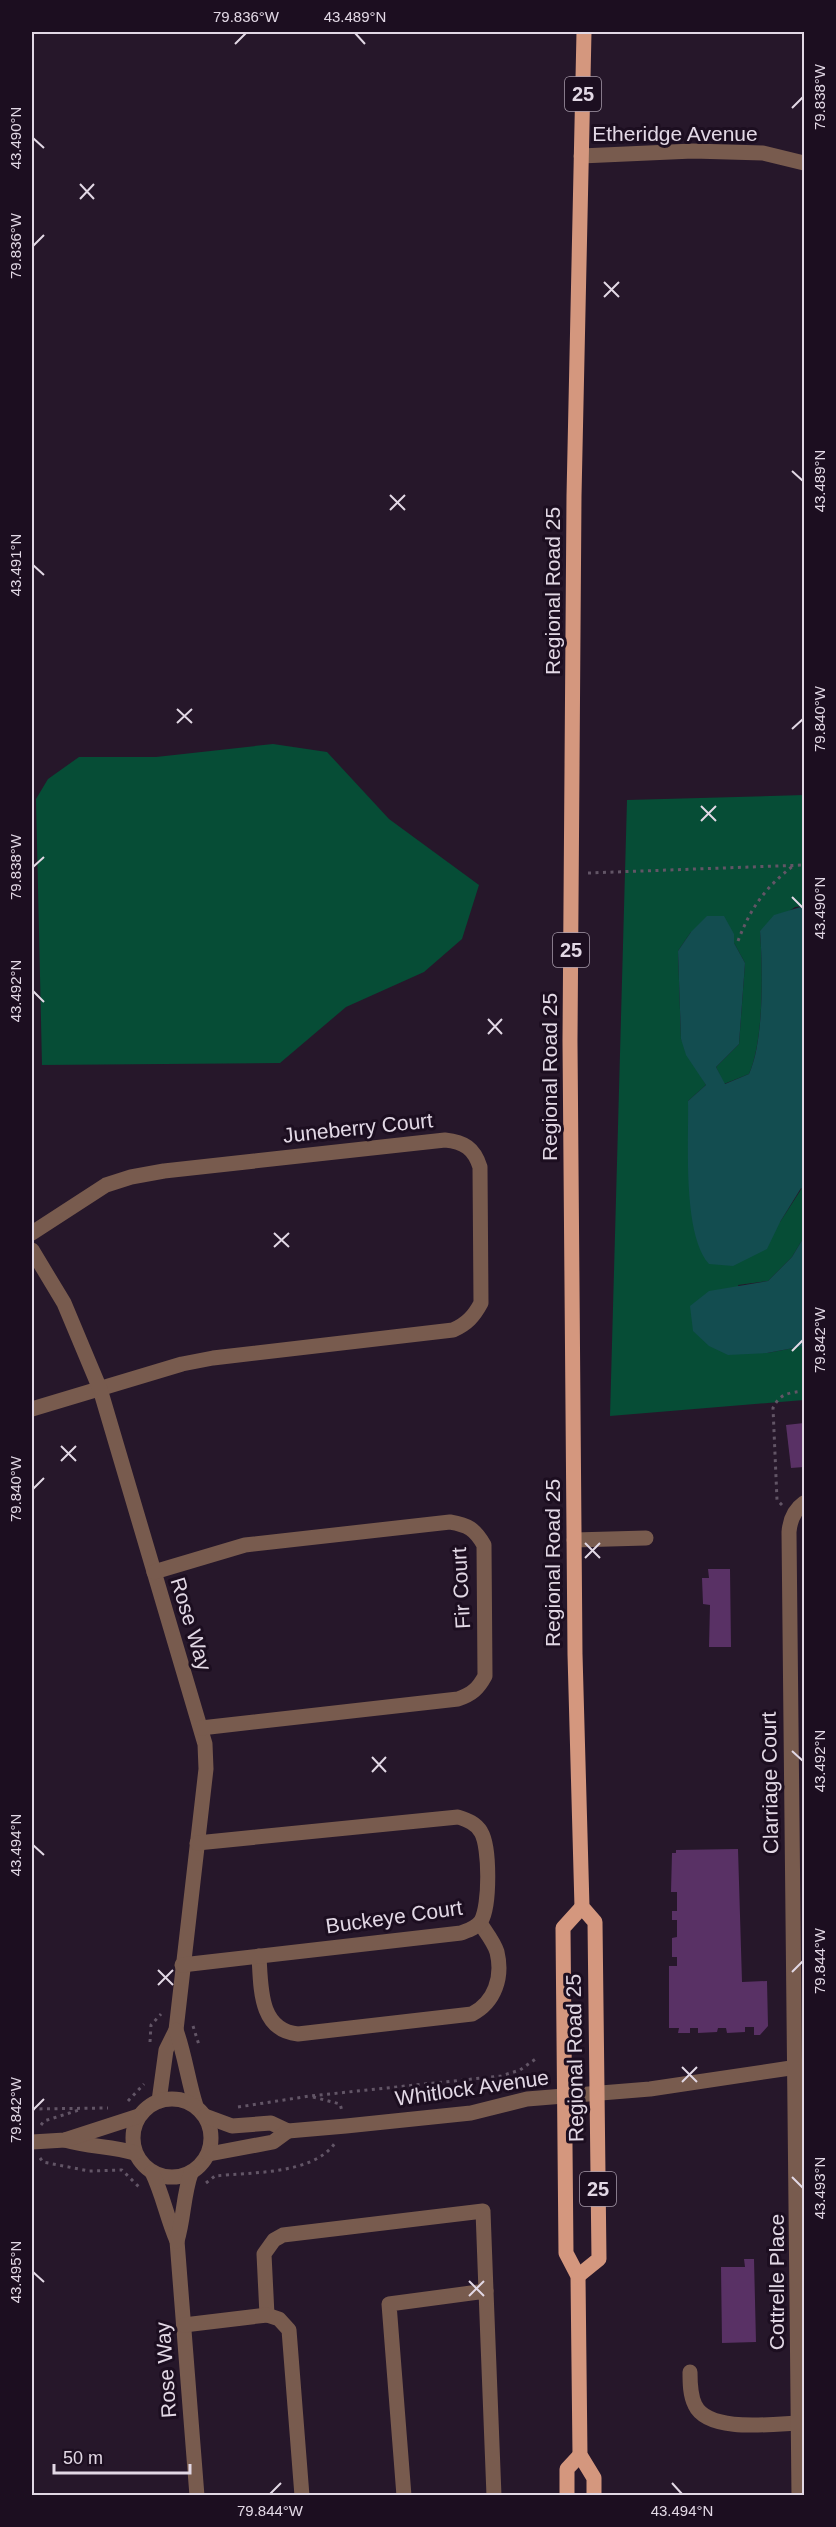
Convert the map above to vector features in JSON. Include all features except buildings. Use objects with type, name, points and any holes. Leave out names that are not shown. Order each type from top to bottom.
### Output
[{"type":"main road","name":"Regional Road 25","points":[[579,2276],[599,2259],[595,1922],[582,1907],[574,1540],[571,874],[574,484],[584,32]]},
{"type":"main road","name":"Regional Road 25","points":[[582,1907],[562,1928],[566,2253],[579,2276],[580,2455],[594,2478],[594,2496]]},
{"type":"main road","name":"Regional Road 25","points":[[567,2496],[567,2469],[580,2455]]},
{"type":"street","name":"Etheridge Avenue","points":[[581,156],[693,151],[762,153],[804,163]]},
{"type":"street","name":"Juneberry Court","points":[[32,1233],[106,1185],[131,1177],[164,1171],[445,1140],[460,1142],[470,1148],[480,1167],[481,1303],[475,1314],[462,1326],[453,1330],[213,1358],[182,1364],[32,1409]]},
{"type":"street","name":"Rose Way","points":[[32,1250],[64,1303],[100,1389],[201,1728],[206,1769],[176,2030],[166,2050],[159,2101]]},
{"type":"street","name":"Clarriage Court","points":[[800,2067],[789,1532],[790,1521],[798,1507],[804,1503]]},
{"type":"street","name":"Fir Court","points":[[154,1572],[245,1545],[450,1522],[466,1525],[476,1532],[484,1545],[485,1676],[479,1687],[470,1694],[458,1699],[201,1728]]},
{"type":"street","points":[[574,1540],[646,1538]]},
{"type":"street","name":"Buckeye Court","points":[[182,1965],[461,1933],[480,1923],[487,1903],[486,1842],[481,1831],[471,1822],[458,1817],[197,1843]]},
{"type":"street","points":[[259,1956],[264,2005],[269,2019],[287,2033],[298,2034],[472,2014],[489,2003],[497,1989],[497,1952],[480,1923]]},
{"type":"street","name":"Rose Way","points":[[176,2030],[184,2052],[186,2073],[200,2111]]},
{"type":"street","name":"Whitlock Avenue","points":[[200,2111],[232,2126],[271,2123],[288,2131],[346,2127],[471,2113],[527,2099],[650,2089],[800,2067]]},
{"type":"street","name":"Cottrelle Place","points":[[799,2496],[798,2423],[802,2276],[800,2067]]},
{"type":"street","points":[[35,2142],[65,2140],[139,2116],[159,2101],[178,2100],[200,2111],[210,2128],[212,2141],[209,2154],[191,2173],[171,2177],[152,2172],[142,2164],[135,2153],[133,2140],[139,2116]]},
{"type":"street","name":"Whitlock Avenue","points":[[209,2154],[273,2142],[288,2131]]},
{"type":"street","points":[[65,2140],[88,2147],[114,2147],[135,2153]]},
{"type":"street","name":"Rose Way","points":[[152,2172],[164,2196],[168,2218],[177,2241],[197,2496]]},
{"type":"street","name":"Rose Way","points":[[177,2241],[184,2218],[184,2193],[191,2173]]},
{"type":"street","points":[[267,2315],[264,2254],[274,2241],[283,2235],[483,2211],[494,2496]]},
{"type":"street","points":[[404,2496],[389,2304],[486,2291]]},
{"type":"street","points":[[184,2325],[267,2315],[279,2319],[289,2330],[302,2496]]},
{"type":"street","points":[[690,2372],[690,2387],[695,2406],[705,2416],[743,2425],[798,2423]]},
{"type":"path","points":[[738,941],[750,911],[774,880],[795,864]]},
{"type":"path","points":[[571,874],[804,865]]},
{"type":"path","points":[[776,1486],[773,1408],[777,1398],[786,1393],[804,1390]]},
{"type":"path","points":[[150,2047],[151,2025]]},
{"type":"path","points":[[199,2037],[200,2055]]},
{"type":"path","points":[[227,2108],[310,2096],[501,2076],[520,2070],[537,2058]]},
{"type":"path","points":[[127,2102],[144,2084],[148,2073]]},
{"type":"path","points":[[202,2190],[215,2176],[290,2170],[329,2151],[346,2127],[340,2104],[310,2096]]},
{"type":"path","points":[[32,2109],[117,2106]]},
{"type":"path","points":[[87,2108],[44,2121],[35,2142],[43,2162],[89,2171],[122,2170],[142,2190]]},
{"type":"shaded area","points":[[273,744],[327,752],[389,819],[479,885],[462,939],[424,972],[346,1007],[280,1063],[42,1065],[36,799],[48,779],[79,757],[156,757]]},
{"type":"shaded area","points":[[804,795],[804,906],[795,907],[760,931],[762,984],[760,1024],[754,1060],[749,1074],[724,1084],[716,1067],[739,1044],[745,963],[734,943],[734,934],[691,932],[678,951],[681,1039],[706,1085],[688,1101],[780,1222],[802,1188],[804,1191],[804,1237],[792,1257],[768,1281],[738,1285],[767,1353],[804,1346],[804,1400],[610,1416],[627,800]]},
{"type":"shaded area","points":[[804,906],[804,1191],[801,1188],[767,1249],[733,1266],[709,1264],[700,1250],[694,1232],[688,1162],[688,1101],[706,1085],[686,1055],[681,1039],[678,951],[691,932],[707,916],[724,916],[734,934],[734,943],[745,963],[739,1044],[716,1067],[725,1084],[749,1074],[754,1060],[761,1005],[760,931],[774,915]]},
{"type":"shaded area","points":[[804,1237],[804,1346],[767,1353],[728,1355],[709,1346],[693,1331],[690,1306],[709,1291],[768,1281],[792,1257]]}]
